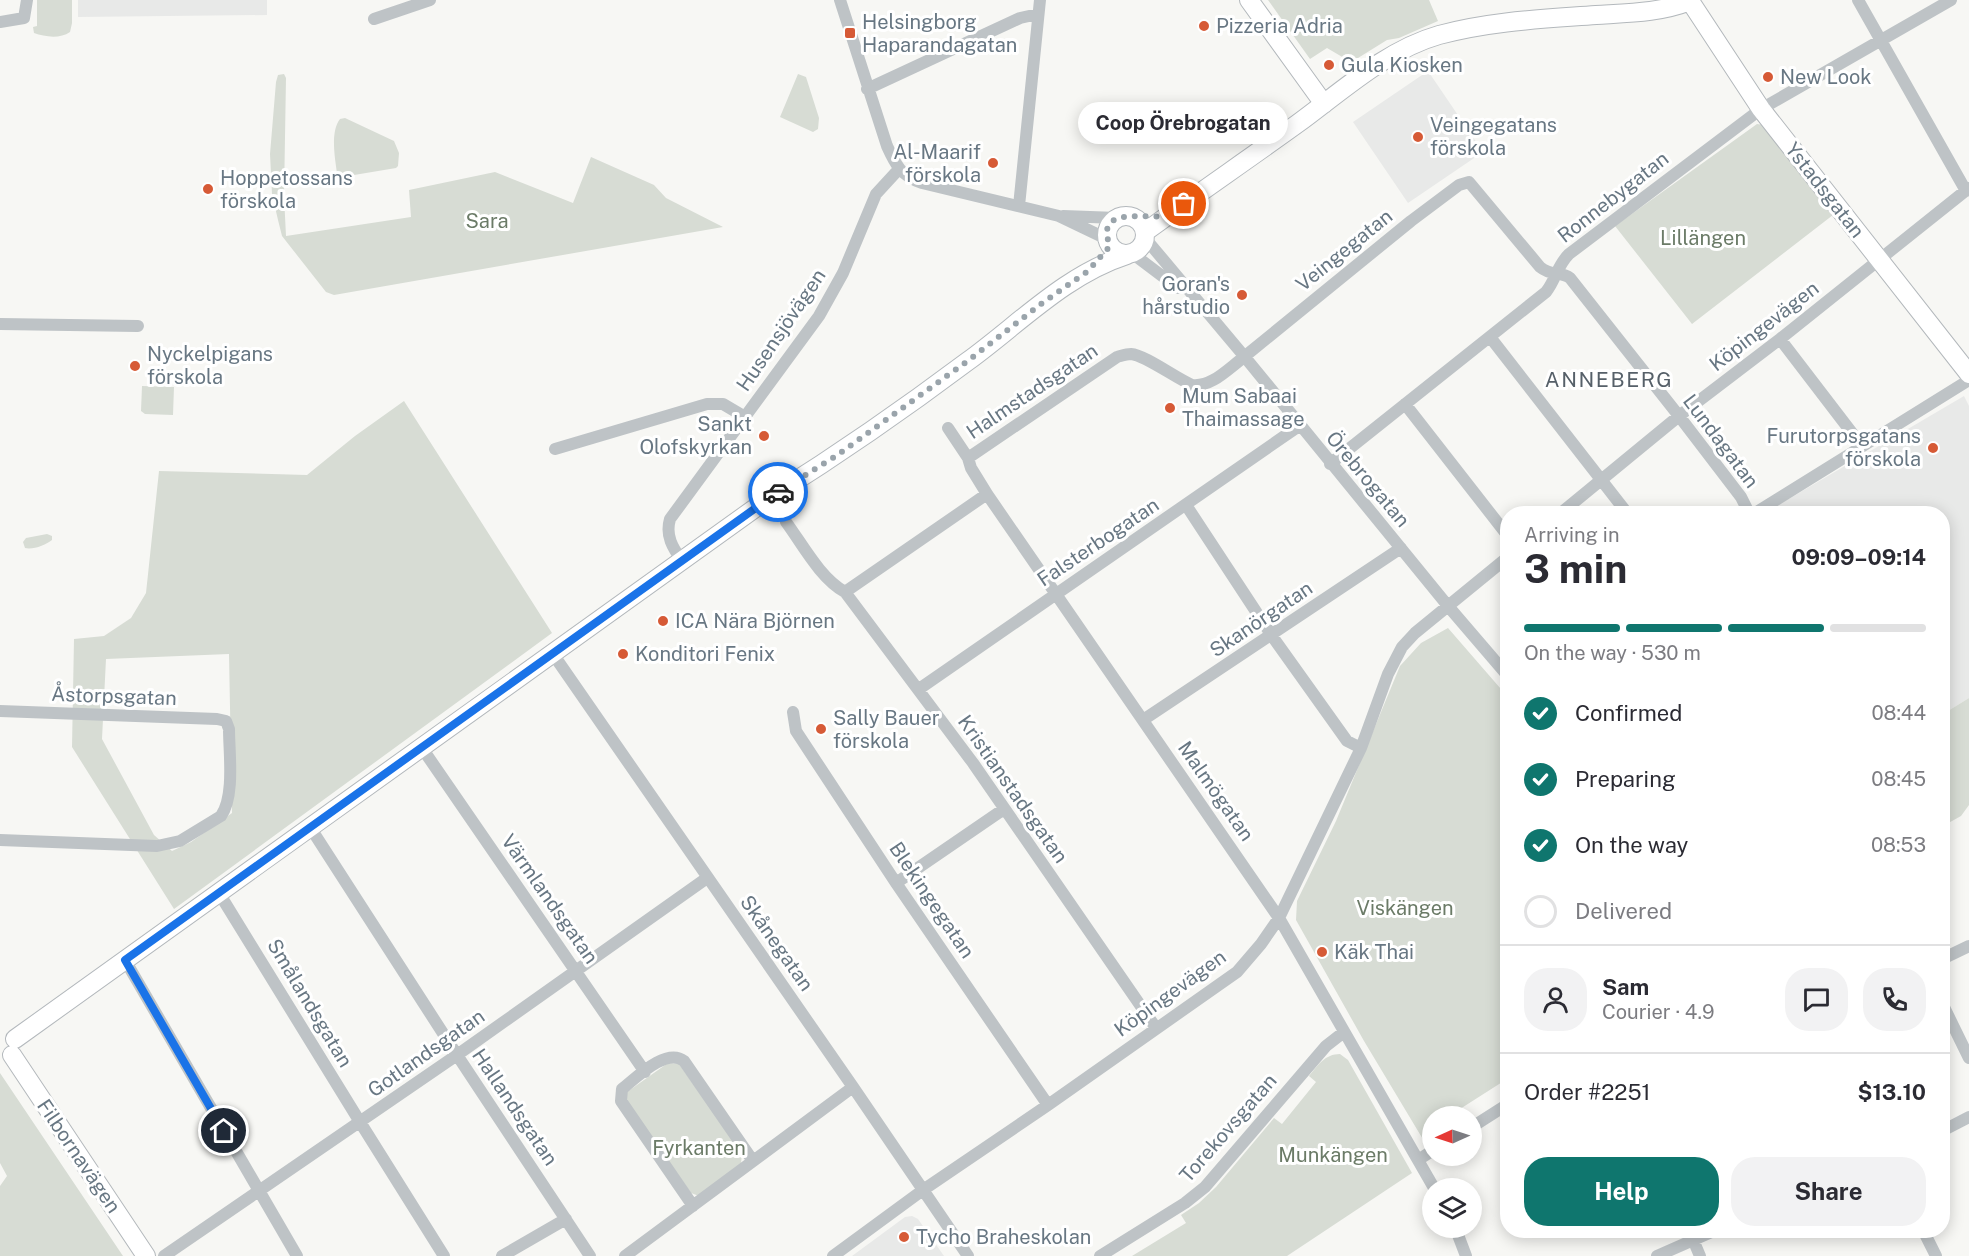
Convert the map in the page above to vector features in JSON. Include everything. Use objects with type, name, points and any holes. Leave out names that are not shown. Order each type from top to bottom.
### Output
[{"type":"street","points":[[0,22],[24,18],[27,0]]},
{"type":"street","points":[[374,19],[430,0]]},
{"type":"street","points":[[840,0],[867,89],[887,146],[898,169],[915,181],[1059,216],[1135,226]]},
{"type":"street","points":[[1019,206],[1040,0]]},
{"type":"street","points":[[1249,0],[1324,104]]},
{"type":"street","points":[[1088,271],[1108,243],[1108,227],[1135,226],[1168,216],[1369,70],[1406,49],[1437,36],[1506,21],[1649,11],[1677,6],[1690,0]]},
{"type":"street","name":"Ystadsgatan","points":[[1690,0],[1761,109],[1969,374]]},
{"type":"street","points":[[1858,0],[1968,189]]},
{"type":"street","name":"Ronnebygatan","points":[[1330,464],[1546,292],[1561,262],[1569,254],[1761,109],[1951,0]]},
{"type":"street","points":[[867,89],[1020,18],[1038,14]]},
{"type":"street","name":"Husensjövägen","points":[[682,561],[669,538],[670,519],[831,297],[870,206],[881,187],[898,169]]},
{"type":"street","name":"Veingegatan","points":[[1244,356],[1411,220],[1462,183],[1471,183]]},
{"type":"street","name":"Lundagatan","points":[[1471,183],[1540,267],[1549,273],[1566,275],[1570,278],[1679,416],[1746,506]]},
{"type":"street","name":"Köpingevägen","points":[[1569,506],[1679,416],[1780,339],[1968,189]]},
{"type":"street","points":[[1059,216],[1108,243],[1120,254],[1130,254]]},
{"type":"street","points":[[7,1046],[772,496],[836,456],[969,360],[1041,304],[1088,271],[1107,261],[1139,250],[1135,226]]},
{"type":"street","name":"Örebrogatan","points":[[1135,226],[1500,667]]},
{"type":"street","name":"Örebrogatan","points":[[1130,254],[1148,263],[1200,306]]},
{"type":"street","points":[[0,324],[138,326]]},
{"type":"street","points":[[1490,337],[1622,506]]},
{"type":"street","points":[[1780,339],[1862,446]]},
{"type":"street","name":"Halmstadsgatan","points":[[968,458],[1120,356],[1136,355],[1187,383],[1197,386],[1205,385],[1213,380],[1244,356]]},
{"type":"street","points":[[1766,506],[1969,380]]},
{"type":"street","name":"Husensjövägen","points":[[555,449],[707,404],[723,404],[745,417]]},
{"type":"street","points":[[1405,404],[1500,526]]},
{"type":"street","name":"Falsterbogatan","points":[[919,689],[1299,426]]},
{"type":"street","name":"Malmögatan","points":[[948,428],[968,458],[971,468],[987,494],[1279,918],[1428,1178]]},
{"type":"street","points":[[845,592],[987,494]]},
{"type":"street","points":[[1186,506],[1272,636],[1347,741],[1361,748]]},
{"type":"street","name":"Kristianstadsgatan","points":[[786,522],[834,586],[845,592],[919,689],[1156,1028]]},
{"type":"street","name":"Skanörgatan","points":[[1143,720],[1401,548]]},
{"type":"street","name":"Köpingevägen","points":[[833,1256],[923,1190],[1237,972],[1261,945],[1279,918],[1361,748],[1388,675],[1402,647],[1415,633],[1500,564]]},
{"type":"street","name":"Skånegatan","points":[[553,654],[968,1256]]},
{"type":"street","name":"Åstorpsgatan","points":[[0,711],[226,721],[229,729],[226,810],[221,816],[188,837],[157,846],[0,840]]},
{"type":"street","name":"Blekingegatan","points":[[792,712],[796,732],[1048,1105]]},
{"type":"street","name":"Värmlandsgatan","points":[[422,748],[645,1072]]},
{"type":"street","points":[[896,883],[1004,809]]},
{"type":"street","name":"Hallandsgatan","points":[[310,827],[590,1256]]},
{"type":"street","name":"Gotlandsgatan","points":[[164,1256],[457,1055],[707,878]]},
{"type":"street","name":"Smålandsgatan","points":[[219,893],[444,1256]]},
{"type":"street","points":[[1950,955],[1969,946]]},
{"type":"street","points":[[125,960],[297,1256]]},
{"type":"street","points":[[1950,1020],[1969,1058]]},
{"type":"street","name":"Torekovsgatan","points":[[1100,1256],[1205,1188],[1326,1046],[1344,1032]]},
{"type":"street","name":"Filbornavägen","points":[[7,1046],[146,1256]]},
{"type":"street","points":[[693,1206],[621,1101],[622,1089],[667,1057],[675,1056],[684,1061],[753,1161]]},
{"type":"street","points":[[625,1256],[853,1087]]},
{"type":"street","points":[[1482,1121],[1500,1109]]},
{"type":"street","points":[[1950,1127],[1969,1117]]},
{"type":"street","points":[[1418,1160],[1422,1157]]},
{"type":"street","points":[[502,1256],[566,1219]]},
{"type":"street","points":[[1459,1238],[1466,1256]]},
{"type":"street","points":[[1657,1256],[1686,1238]]},
{"type":"street","points":[[1692,1238],[1700,1256]]},
{"type":"street","points":[[1927,1238],[1936,1256]]},
{"type":"shaded area","points":[[78,0],[267,0],[267,15],[78,17]]},
{"type":"shaded area","name":"Veingegatans förskola","points":[[1428,71],[1483,152],[1408,203],[1353,122]]},
{"type":"shaded area","points":[[1964,396],[1969,406],[1969,698],[1950,710],[1950,506],[1777,506]]},
{"type":"shaded area","name":"Tycho Braheskolan","points":[[912,1216],[918,1219],[944,1256],[852,1256],[905,1217]]},
{"type":"green space","points":[[37,0],[72,0],[70,32],[52,37],[34,33],[33,27],[37,26]]},
{"type":"green space","points":[[1268,0],[1429,0],[1438,21],[1399,38],[1387,40],[1358,58],[1350,67],[1344,58],[1327,48],[1310,59]]},
{"type":"green space","name":"Sara","points":[[284,74],[286,78],[284,196],[286,236],[411,217],[409,190],[495,172],[573,203],[591,157],[654,185],[666,198],[723,227],[334,295],[326,292],[282,236],[272,194],[270,154],[276,82],[278,75]]},
{"type":"green space","points":[[798,74],[806,77],[819,118],[818,129],[813,132],[780,117]]},
{"type":"green space","points":[[345,118],[394,141],[399,153],[398,166],[342,177],[337,173],[335,131],[340,119]]},
{"type":"green space","name":"Lillängen","points":[[1757,124],[1764,125],[1833,215],[1692,324],[1615,226]]},
{"type":"green space","points":[[142,386],[174,387],[173,415],[145,414],[141,411]]},
{"type":"green space","points":[[404,401],[552,633],[174,909],[72,747],[74,639],[104,636],[131,618],[146,593],[159,471],[307,475],[355,436]],"holes":[[[229,654],[232,813],[191,842],[172,851],[154,835],[102,739],[106,659]]]},
{"type":"green space","points":[[47,534],[52,536],[49,542],[35,548],[25,548],[23,542],[26,538]]},
{"type":"green space","name":"Viskängen","points":[[1448,628],[1500,688],[1500,1083],[1465,1106],[1422,1106],[1422,1138],[1296,920],[1297,901],[1336,821],[1400,666],[1421,643]]},
{"type":"green space","points":[[1969,698],[1969,805],[1961,816],[1950,822],[1950,710]]},
{"type":"green space","name":"Munkängen","points":[[1340,1054],[1348,1060],[1412,1173],[1287,1256],[1132,1256],[1186,1223],[1181,1215],[1199,1203],[1216,1187],[1274,1118],[1282,1124],[1316,1082],[1309,1076],[1326,1058]]},
{"type":"green space","name":"Fyrkanten","points":[[668,1063],[679,1064],[742,1153],[741,1164],[699,1196],[691,1193],[627,1102],[627,1092]]},
{"type":"green space","points":[[0,1073],[123,1256],[0,1256],[0,1186],[7,1176],[0,1163]]},
{"type":"way so far","points":[[778,492],[836,456],[1088,271],[1110,246],[1107,239],[1108,227],[1117,218],[1122,216],[1134,218],[1168,216],[1184,204]]},
{"type":"place","name":"Pizzeria Adria","points":[[1204,26]]},
{"type":"place","name":"Helsingborg Haparandagatan","points":[[850,33]]},
{"type":"place","name":"Gula Kiosken","points":[[1329,65]]},
{"type":"place","name":"New Look","points":[[1768,77]]},
{"type":"place","name":"Veingegatans förskola","points":[[1418,137]]},
{"type":"place","name":"Al-Maarif förskola","points":[[993,163]]},
{"type":"place","name":"Hoppetossans förskola","points":[[208,189]]},
{"type":"place","name":"Coop Örebrogatan","points":[[1184,204]]},
{"type":"place","name":"Goran's hårstudio","points":[[1242,295]]},
{"type":"place","name":"Nyckelpigans förskola","points":[[135,366]]},
{"type":"place","name":"Mum Sabaai Thaimassage","points":[[1170,408]]},
{"type":"place","name":"Sankt Olofskyrkan","points":[[764,436]]},
{"type":"place","name":"Furutorpsgatans förskola","points":[[1933,448]]},
{"type":"place","name":"ICA Nära Björnen","points":[[663,621]]},
{"type":"place","name":"Konditori Fenix","points":[[623,654]]},
{"type":"place","name":"Sally Bauer förskola","points":[[821,729]]},
{"type":"place","name":"Käk Thai","points":[[1322,952]]},
{"type":"place","name":"Tycho Braheskolan","points":[[904,1237]]},
{"type":"district","name":"ANNEBERG","points":[[1609,379]]},
{"type":"route","points":[[224,1131],[125,960],[778,492]]}]
